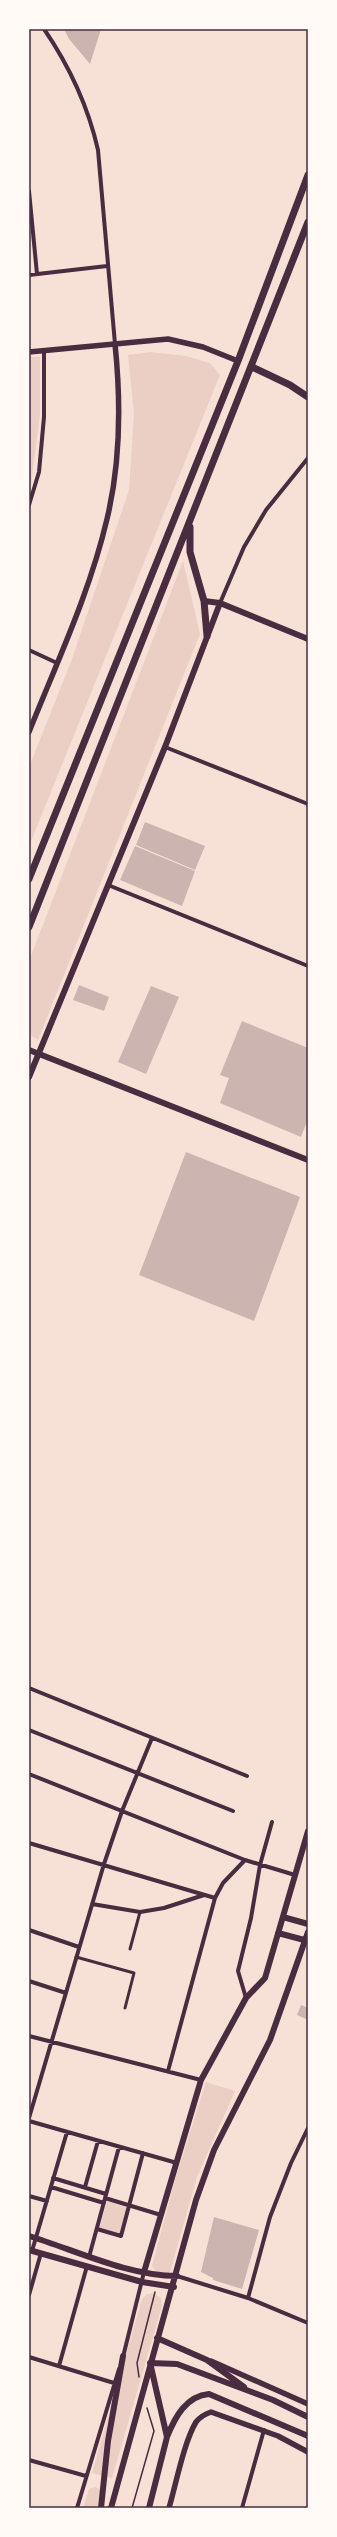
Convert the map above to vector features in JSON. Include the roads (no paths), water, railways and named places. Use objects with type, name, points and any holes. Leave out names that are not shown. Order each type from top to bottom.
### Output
[{"type":"highway","points":[[29,879],[238,361],[308,175]]},
{"type":"highway","points":[[29,926],[252,367],[308,222]]},
{"type":"highway","points":[[252,367],[290,385],[308,397]]},
{"type":"highway","points":[[190,520],[190,552],[204,601],[207,636]]},
{"type":"main road","points":[[204,601],[220,604],[308,640]]},
{"type":"main road","points":[[29,1077],[165,746],[220,604]]},
{"type":"main road","points":[[29,1046],[39,1054]]},
{"type":"main road","points":[[29,1050],[308,1160]]},
{"type":"main road","points":[[144,2272],[201,2080],[246,1998],[265,1978],[308,1831]]},
{"type":"main road","points":[[283,1917],[308,1924]]},
{"type":"main road","points":[[111,2508],[145,2391],[150,2363],[157,2338],[174,2287],[196,2200],[214,2150],[270,2040],[307,1941],[308,1932]]},
{"type":"main road","points":[[278,1933],[307,1941]]},
{"type":"main road","points":[[32,2237],[89,2257],[144,2272],[177,2276]]},
{"type":"main road","points":[[30,2250],[142,2282],[174,2287]]},
{"type":"main road","points":[[157,2338],[207,2360],[251,2392]]},
{"type":"main road","points":[[101,2508],[108,2441],[123,2356]]},
{"type":"main road","points":[[150,2363],[177,2364],[251,2392],[308,2417]]},
{"type":"main road","points":[[150,2363],[167,2437]]},
{"type":"main road","points":[[149,2508],[167,2437],[174,2421],[182,2408],[199,2395],[209,2394],[308,2436]]},
{"type":"street","points":[[30,728],[57,663],[94,566],[108,518],[120,419],[107,266],[102,178],[93,127],[74,78],[44,29]]},
{"type":"street","points":[[29,191],[37,274]]},
{"type":"street","points":[[29,274],[107,266]]},
{"type":"street","points":[[29,352],[44,352],[168,339],[203,347],[238,361]]},
{"type":"street","points":[[29,505],[30,497],[39,472],[44,417],[44,352]]},
{"type":"street","points":[[220,604],[244,547],[266,510],[308,458]]},
{"type":"street","points":[[29,650],[57,663]]},
{"type":"street","points":[[165,746],[308,804]]},
{"type":"street","points":[[108,885],[308,966]]},
{"type":"street","points":[[29,1688],[247,1776]]},
{"type":"street","points":[[29,1730],[233,1812]]},
{"type":"street","points":[[29,2118],[104,1864],[122,1811],[152,1738]]},
{"type":"street","points":[[29,1774],[245,1860],[295,1875]]},
{"type":"street","points":[[246,1998],[238,1971],[251,1918],[260,1865],[272,1822]]},
{"type":"street","points":[[29,1843],[215,1898]]},
{"type":"street","points":[[168,2071],[215,1898],[223,1883],[245,1860]]},
{"type":"street","points":[[92,1904],[140,1912],[164,1908],[204,1895]]},
{"type":"street","points":[[130,1949],[140,1912]]},
{"type":"street","points":[[29,1930],[79,1947]]},
{"type":"street","points":[[76,1957],[134,1973],[125,2008]]},
{"type":"street","points":[[29,1981],[66,1993]]},
{"type":"street","points":[[29,2036],[201,2080]]},
{"type":"street","points":[[29,2121],[177,2163]]},
{"type":"street","points":[[248,2298],[270,2217],[291,2163],[308,2128]]},
{"type":"street","points":[[30,2250],[32,2237],[47,2201],[67,2132]]},
{"type":"street","points":[[85,2187],[98,2141]]},
{"type":"street","points":[[89,2257],[119,2146]]},
{"type":"street","points":[[97,2229],[121,2236],[143,2153]]},
{"type":"street","points":[[54,2178],[85,2187],[129,2205],[161,2215]]},
{"type":"street","points":[[51,2187],[104,2203]]},
{"type":"street","points":[[29,2196],[47,2201]]},
{"type":"street","points":[[29,2295],[41,2253]]},
{"type":"street","points":[[59,2366],[87,2266]]},
{"type":"street","points":[[77,2508],[123,2356],[144,2272]]},
{"type":"street","points":[[177,2276],[248,2298],[308,2323]]},
{"type":"street","points":[[29,2357],[114,2383]]},
{"type":"street","points":[[207,2360],[308,2404]]},
{"type":"street","points":[[169,2508],[191,2433],[197,2421],[205,2414],[211,2412],[264,2430],[308,2452]]},
{"type":"street","points":[[242,2508],[264,2430]]},
{"type":"street","points":[[29,2460],[86,2476]]}]
